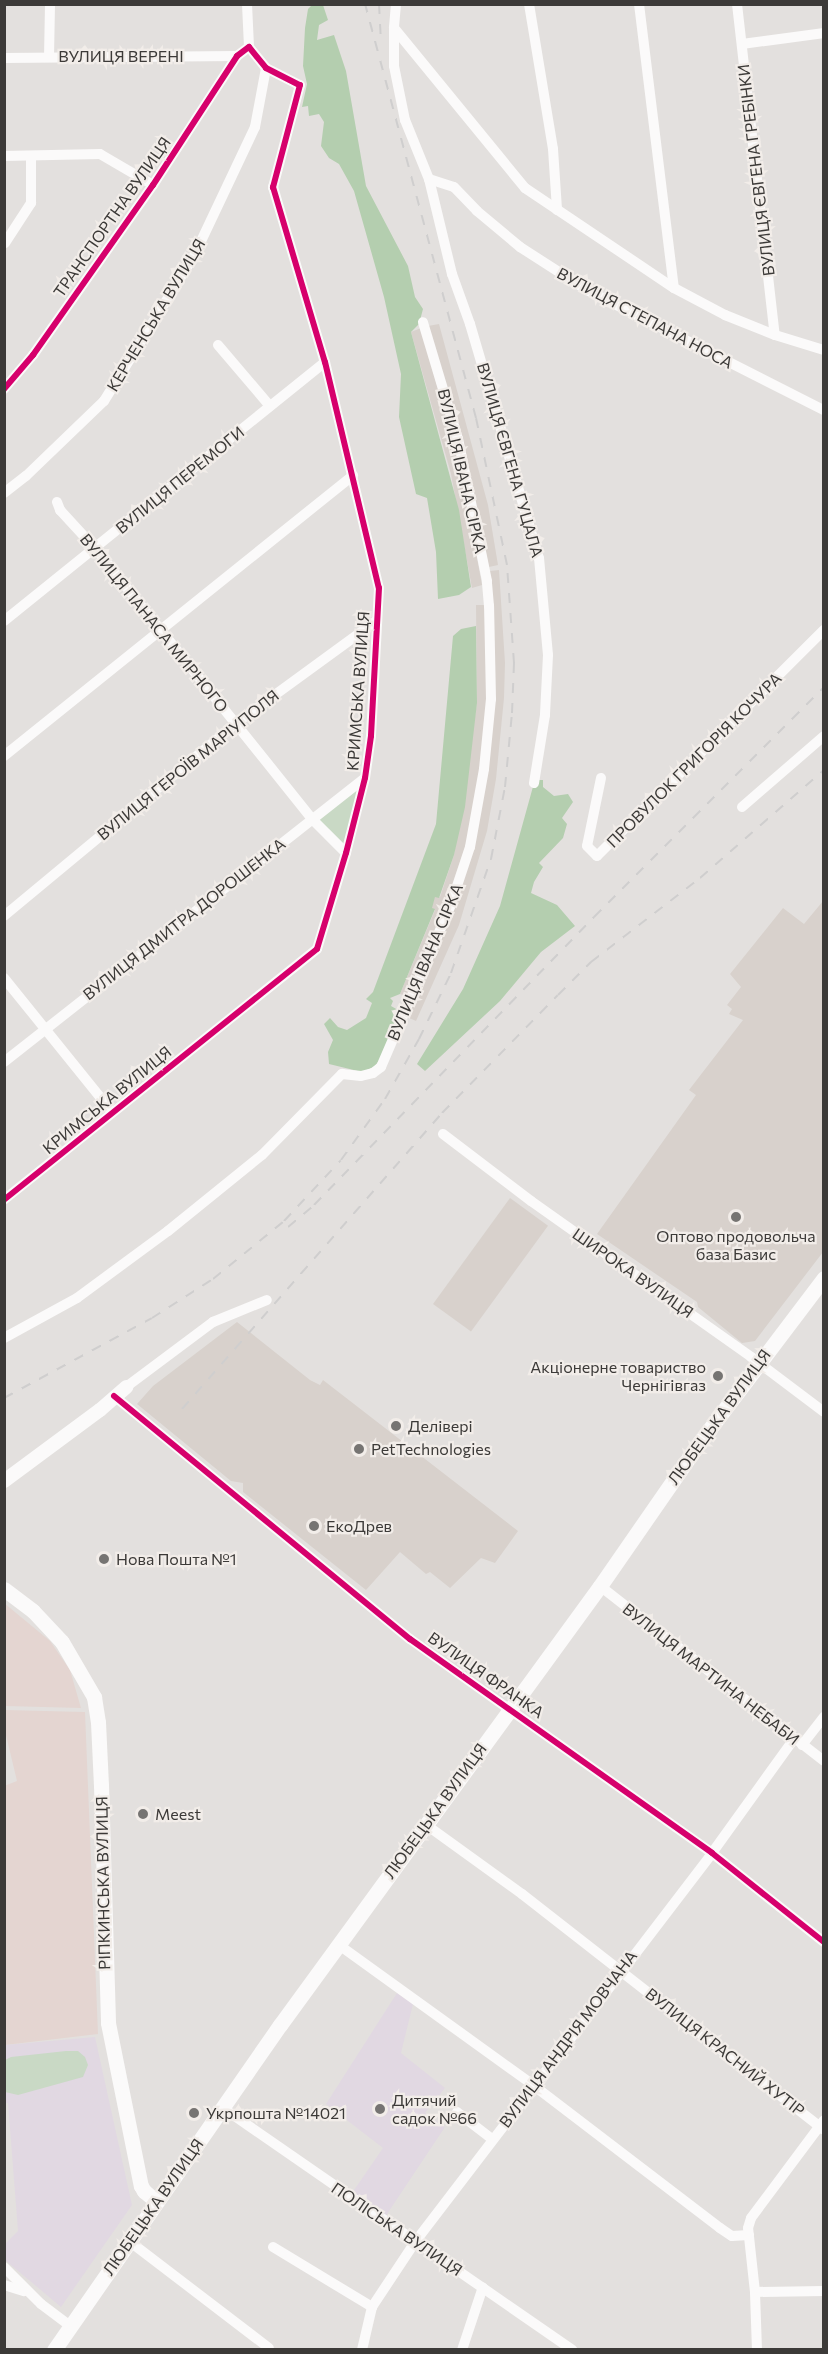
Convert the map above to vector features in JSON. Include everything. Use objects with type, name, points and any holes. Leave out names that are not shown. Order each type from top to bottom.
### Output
[{"type":"main road","name":"ЛЮБЕЦЬКА ВУЛИЦЯ","points":[[54,2349],[156,2201],[425,1824],[600,1586],[758,1363],[824,1278]]},
{"type":"main road","name":"РІПКИНСЬКА ВУЛИЦЯ","points":[[4,1589],[33,1611],[62,1642],[94,1697],[98,1722],[102,1796],[108,2023],[141,2186],[144,2192],[156,2201]]},
{"type":"street","points":[[49,57],[50,4]]},
{"type":"street","points":[[247,4],[249,47],[266,68]]},
{"type":"street","points":[[396,4],[394,66],[405,120],[429,179]]},
{"type":"street","points":[[530,4],[553,149],[557,210]]},
{"type":"street","points":[[639,4],[674,288]]},
{"type":"street","name":"ВУЛИЦЯ ЄВГЕНА ГРЕБІНКИ","points":[[737,4],[775,335]]},
{"type":"street","points":[[394,28],[525,188],[674,288],[724,315],[775,335],[824,350]]},
{"type":"street","points":[[742,44],[824,33]]},
{"type":"street","points":[[237,56],[249,47]]},
{"type":"street","name":"ВУЛИЦЯ ВЕРЕНІ","points":[[4,58],[237,56]]},
{"type":"street","name":"ТРАНСПОРТНА ВУЛИЦЯ","points":[[4,389],[33,355],[82,282],[153,185],[237,56]]},
{"type":"street","name":"КРИМСЬКА ВУЛИЦЯ","points":[[4,1200],[317,949],[346,853],[365,778],[371,736],[379,588],[325,362],[273,187],[300,85],[266,68]]},
{"type":"street","name":"КЕРЧЕНСЬКА ВУЛИЦЯ","points":[[4,493],[26,476],[104,401],[195,254],[255,127],[266,68]]},
{"type":"street","points":[[4,156],[100,154],[153,185]]},
{"type":"street","points":[[5,243],[31,203],[31,156]]},
{"type":"street","name":"ВУЛИЦЯ СТЕПАНА НОСА","points":[[429,179],[454,187],[477,211],[520,247],[587,290],[824,410]]},
{"type":"street","name":"ВУЛИЦЯ ЄВГЕНА ГУЦАЛА","points":[[429,179],[452,274],[470,324],[539,558],[548,655],[545,715],[534,783]]},
{"type":"street","name":"ВУЛИЦЯ ІВАНА СІРКА","points":[[4,1338],[77,1298],[168,1232],[262,1155],[342,1074],[361,1076],[373,1073],[381,1067],[450,907],[470,847],[484,769],[491,699],[488,581],[458,439],[423,322]]},
{"type":"street","points":[[218,345],[270,406]]},
{"type":"street","name":"ВУЛИЦЯ ПЕРЕМОГИ","points":[[4,621],[325,362]]},
{"type":"street","points":[[4,756],[353,475]]},
{"type":"street","name":"ВУЛИЦЯ ПАНАСА МИРНОГО","points":[[57,502],[60,510],[95,548],[311,818],[346,853]]},
{"type":"street","name":"ВУЛИЦЯ ГЕРОЇВ МАРІУПОЛЯ","points":[[4,916],[235,724],[376,621]]},
{"type":"street","name":"ПРОВУЛОК ГРИГОРІЯ КОЧУРА","points":[[601,778],[587,846],[597,856],[824,630]]},
{"type":"street","points":[[742,807],[824,736]]},
{"type":"street","name":"ВУЛИЦЯ ДМИТРА ДОРОШЕНКА","points":[[4,1062],[311,818],[365,778]]},
{"type":"street","points":[[4,978],[112,1112]]},
{"type":"street","name":"ШИРОКА ВУЛИЦЯ","points":[[443,1134],[531,1201],[824,1412]]},
{"type":"street","points":[[4,1481],[213,1322],[267,1300]]},
{"type":"street","name":"ВУЛИЦЯ ФРАНКА","points":[[114,1396],[410,1639],[712,1852],[824,1942]]},
{"type":"street","name":"ВУЛИЦЯ МАРТИНА НЕБАБИ","points":[[600,1586],[824,1761]]},
{"type":"street","name":"ВУЛИЦЯ АНДРІЯ МОВЧАНА","points":[[362,2349],[372,2307],[416,2242],[712,1852],[798,1742],[824,1717]]},
{"type":"street","name":"ВУЛИЦЯ КРАСНИЙ ХУТІР","points":[[425,1824],[621,1970],[822,2125]]},
{"type":"street","points":[[339,1945],[533,2085],[720,2228],[732,2236],[749,2235]]},
{"type":"street","name":"ПОЛІСЬКА ВУЛИЦЯ","points":[[223,2108],[572,2349]]},
{"type":"street","points":[[457,2112],[492,2139]]},
{"type":"street","points":[[757,2349],[755,2292],[749,2235],[751,2218],[822,2125]]},
{"type":"street","points":[[129,2241],[269,2348]]},
{"type":"street","points":[[273,2247],[372,2307]]},
{"type":"street","points":[[4,2267],[29,2292],[69,2325]]},
{"type":"street","points":[[4,2285],[29,2292]]},
{"type":"street","points":[[462,2349],[483,2287]]},
{"type":"street","points":[[755,2292],[824,2291]]},
{"type":"shaded area","points":[[439,324],[488,505],[498,565],[489,567],[466,459],[428,326]]},
{"type":"shaded area","points":[[421,328],[461,471],[482,585],[472,588],[451,474],[411,332]]},
{"type":"shaded area","points":[[499,570],[505,663],[504,698],[496,779],[487,831],[459,925],[416,1021],[407,1017],[421,990],[449,921],[486,775],[490,571]]},
{"type":"shaded area","points":[[476,605],[486,605],[487,701],[482,754],[467,846],[449,902],[408,997],[400,994],[435,910],[431,908],[435,896],[440,897],[454,855],[477,703]]},
{"type":"shaded area","points":[[823,901],[823,1252],[755,1341],[742,1343],[698,1307],[697,1302],[597,1234],[696,1095],[689,1090],[743,1020],[729,1014],[732,1009],[727,1005],[741,987],[730,974],[783,908],[804,924]]},
{"type":"shaded area","points":[[510,1198],[548,1226],[471,1332],[433,1304]]},
{"type":"shaded area","points":[[237,1322],[310,1380],[320,1385],[323,1380],[518,1531],[495,1563],[481,1558],[450,1588],[430,1572],[426,1574],[400,1552],[366,1590],[243,1492],[243,1483],[231,1481],[137,1404],[153,1386]]},
{"type":"shaded area","points":[[4,1603],[50,1641],[70,1670],[81,1708],[5,1706]]},
{"type":"shaded area","points":[[5,1710],[85,1712],[98,2034],[5,2045],[4,1786],[17,1781],[5,1731]]},
{"type":"shaded area","name":"Дитячий садок №66","points":[[397,1993],[413,2004],[401,2053],[445,2088],[425,2113],[445,2127],[385,2217],[352,2193],[383,2148],[326,2104]]},
{"type":"shaded area","points":[[95,2037],[132,2205],[61,2307],[5,2260],[4,2245],[18,2231],[8,2103],[5,2103],[5,2045]]},
{"type":"green space","points":[[312,5],[323,5],[328,20],[319,25],[317,40],[334,35],[346,71],[366,186],[408,266],[415,297],[423,309],[419,324],[411,332],[459,510],[471,587],[459,595],[438,599],[436,552],[427,498],[416,494],[399,417],[401,374],[384,297],[354,191],[339,164],[329,158],[321,146],[324,122],[319,114],[309,116],[308,106],[302,107],[307,84],[303,66],[305,28],[308,9]]},
{"type":"green space","points":[[476,626],[477,703],[465,807],[454,855],[439,898],[435,897],[432,908],[435,909],[400,994],[390,998],[393,1001],[391,1006],[398,1010],[394,1019],[396,1026],[381,1058],[374,1067],[362,1072],[329,1064],[328,1052],[333,1040],[324,1024],[330,1018],[338,1027],[347,1030],[366,1018],[372,1003],[366,999],[373,992],[436,824],[453,636],[461,629]]},
{"type":"green space","points":[[543,780],[543,787],[554,796],[568,794],[573,802],[562,818],[567,824],[563,838],[539,863],[543,867],[534,882],[531,893],[557,905],[575,926],[541,952],[500,1001],[425,1071],[417,1064],[463,989],[500,906],[534,783]]},
{"type":"green space","points":[[356,789],[358,796],[345,846],[312,824]]},
{"type":"green space","points":[[78,2051],[85,2057],[88,2065],[83,2077],[18,2095],[5,2092],[5,2060],[11,2057]]},
{"type":"railway","points":[[4,1398],[152,1318],[213,1279],[284,1221],[341,1160],[385,1099],[419,1039],[451,973],[491,859],[505,787],[512,713],[514,663],[507,565],[476,418],[365,4]]},
{"type":"railway","points":[[379,4],[381,42]]},
{"type":"railway","points":[[288,1227],[314,1205],[594,917],[824,687]]},
{"type":"railway","points":[[182,1409],[442,1113],[591,962],[700,878],[824,770]]},
{"type":"cycle path","points":[[4,389],[33,355],[153,185],[237,56],[249,47],[266,68],[300,85],[273,187],[325,362],[379,588],[371,736],[365,778],[346,853],[317,949],[4,1200]]},
{"type":"cycle path","points":[[114,1396],[410,1639],[712,1853],[824,1942]]},
{"type":"place","name":"Оптово продовольча база Базис","points":[[736,1217]]},
{"type":"place","name":"Акціонерне товариство Чернігівгаз","points":[[718,1376]]},
{"type":"place","name":"Делівері","points":[[396,1426]]},
{"type":"place","name":"PetTechnologies","points":[[359,1449]]},
{"type":"place","name":"ЕкоДрев","points":[[314,1526]]},
{"type":"place","name":"Нова Пошта №1","points":[[104,1559]]},
{"type":"place","name":"Meest","points":[[143,1814]]},
{"type":"place","name":"Дитячий садок №66","points":[[380,2109]]},
{"type":"place","name":"Укрпошта №14021","points":[[194,2113]]}]
